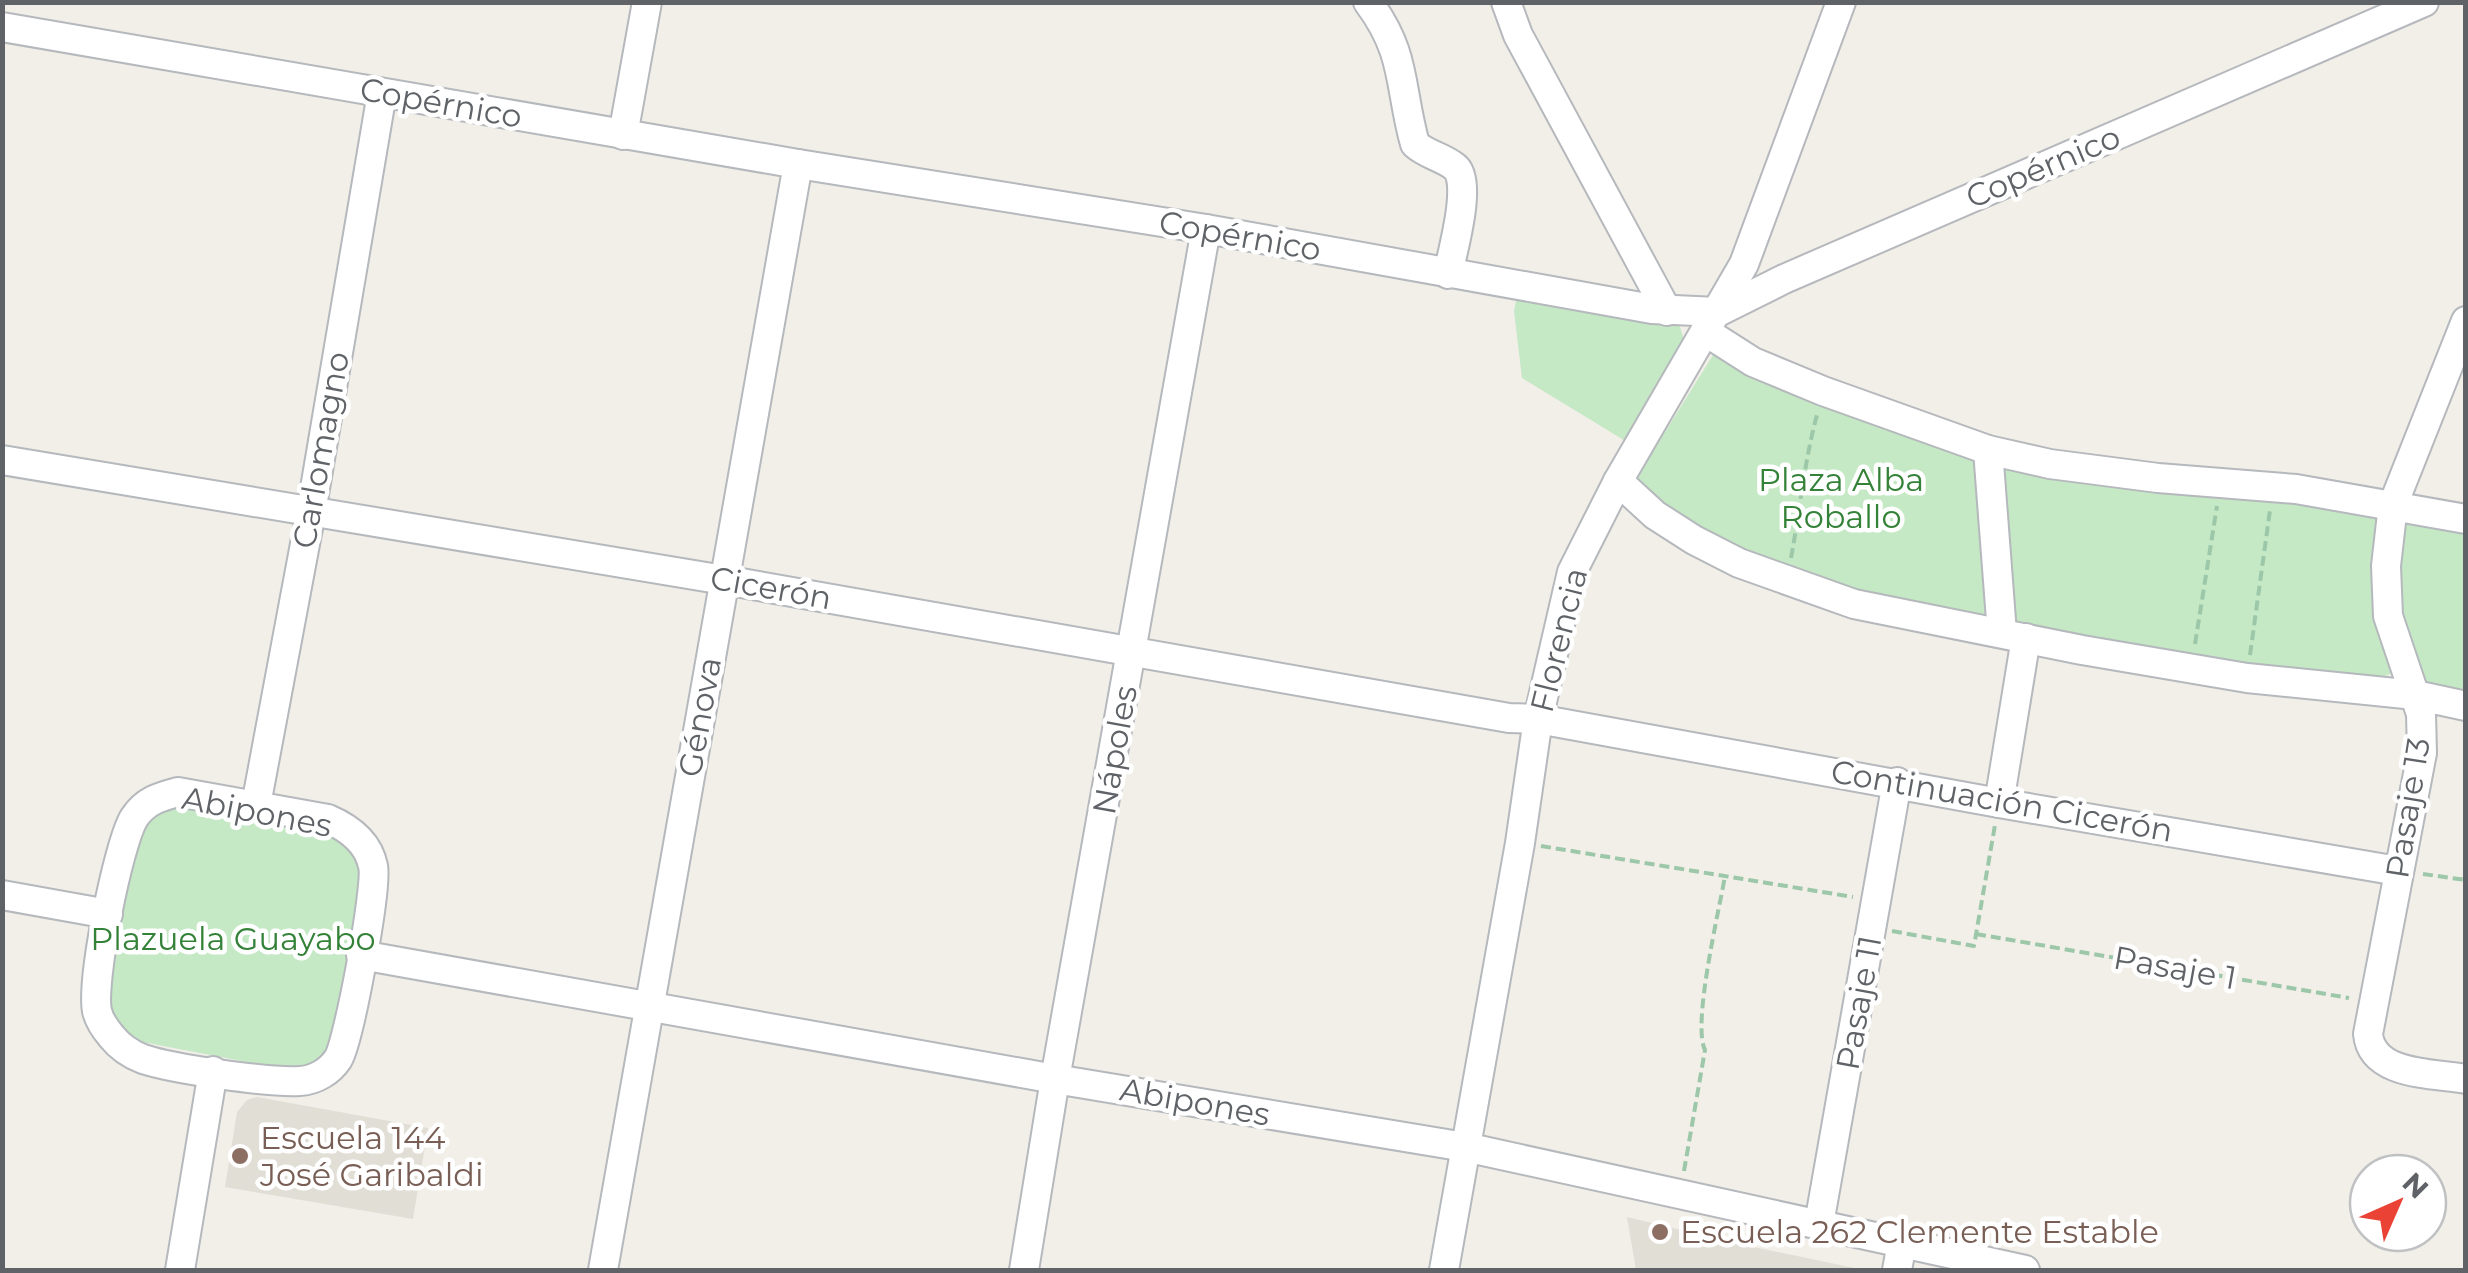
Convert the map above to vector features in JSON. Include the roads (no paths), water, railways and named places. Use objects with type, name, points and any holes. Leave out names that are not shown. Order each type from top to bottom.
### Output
[{"type":"street","points":[[624,134],[647,2]]},
{"type":"street","points":[[1368,2],[1395,50],[1404,78],[1414,144],[1462,175],[1462,203],[1448,274]]},
{"type":"street","points":[[1506,2],[1518,35],[1667,311]]},
{"type":"street","name":"Florencia","points":[[1444,1270],[1538,719],[1572,572],[1618,481],[1744,264],[1841,2]]},
{"type":"street","name":"Copérnico","points":[[2,27],[798,164],[1206,229],[1712,322],[1821,263],[2424,2]]},
{"type":"street","name":"Carlomagno","points":[[256,805],[311,512],[382,94]]},
{"type":"street","name":"Génova","points":[[603,1270],[798,164]]},
{"type":"street","name":"Nápoles","points":[[1024,1270],[1206,229]]},
{"type":"street","points":[[1712,322],[1752,362],[1988,450],[2050,464],[2158,478],[2273,486],[2466,519]]},
{"type":"street","name":"Pasaje 13","points":[[2466,322],[2393,505],[2386,566],[2388,616],[2420,714],[2422,754],[2368,1034],[2373,1053],[2389,1065],[2466,1079]]},
{"type":"street","points":[[1988,450],[2014,636],[1998,803]]},
{"type":"street","name":"Cicerón","points":[[2,460],[724,580],[1509,718],[1538,719]]},
{"type":"street","points":[[1618,481],[1672,527],[1739,563],[1786,582],[1898,615],[2247,678],[2415,695],[2466,706]]},
{"type":"street","name":"Continuación Cicerón","points":[[1538,719],[1998,803],[2398,870]]},
{"type":"street","name":"Pasaje 11","points":[[1819,1224],[1897,782]]},
{"type":"street","name":"Abipones","points":[[108,914],[129,828],[149,802],[178,792],[328,818],[362,842],[375,876],[361,955],[1464,1148],[1819,1224],[1900,1257],[2025,1270]]},
{"type":"street","points":[[2,894],[108,914],[96,988],[97,1012],[107,1032],[129,1053],[145,1060],[296,1082],[310,1080],[324,1073],[344,1048],[361,955]]},
{"type":"street","points":[[180,1270],[212,1071]]},
{"type":"place","name":"Escuela 144 José Garibaldi","points":[[240,1156]]},
{"type":"place","name":"Escuela 262 Clemente Estable","points":[[1660,1232]]},
{"type":"park label","name":"Plaza Alba Roballo","points":[[1841,498]]},
{"type":"park label","name":"Plazuela Guayabo","points":[[233,939]]}]
